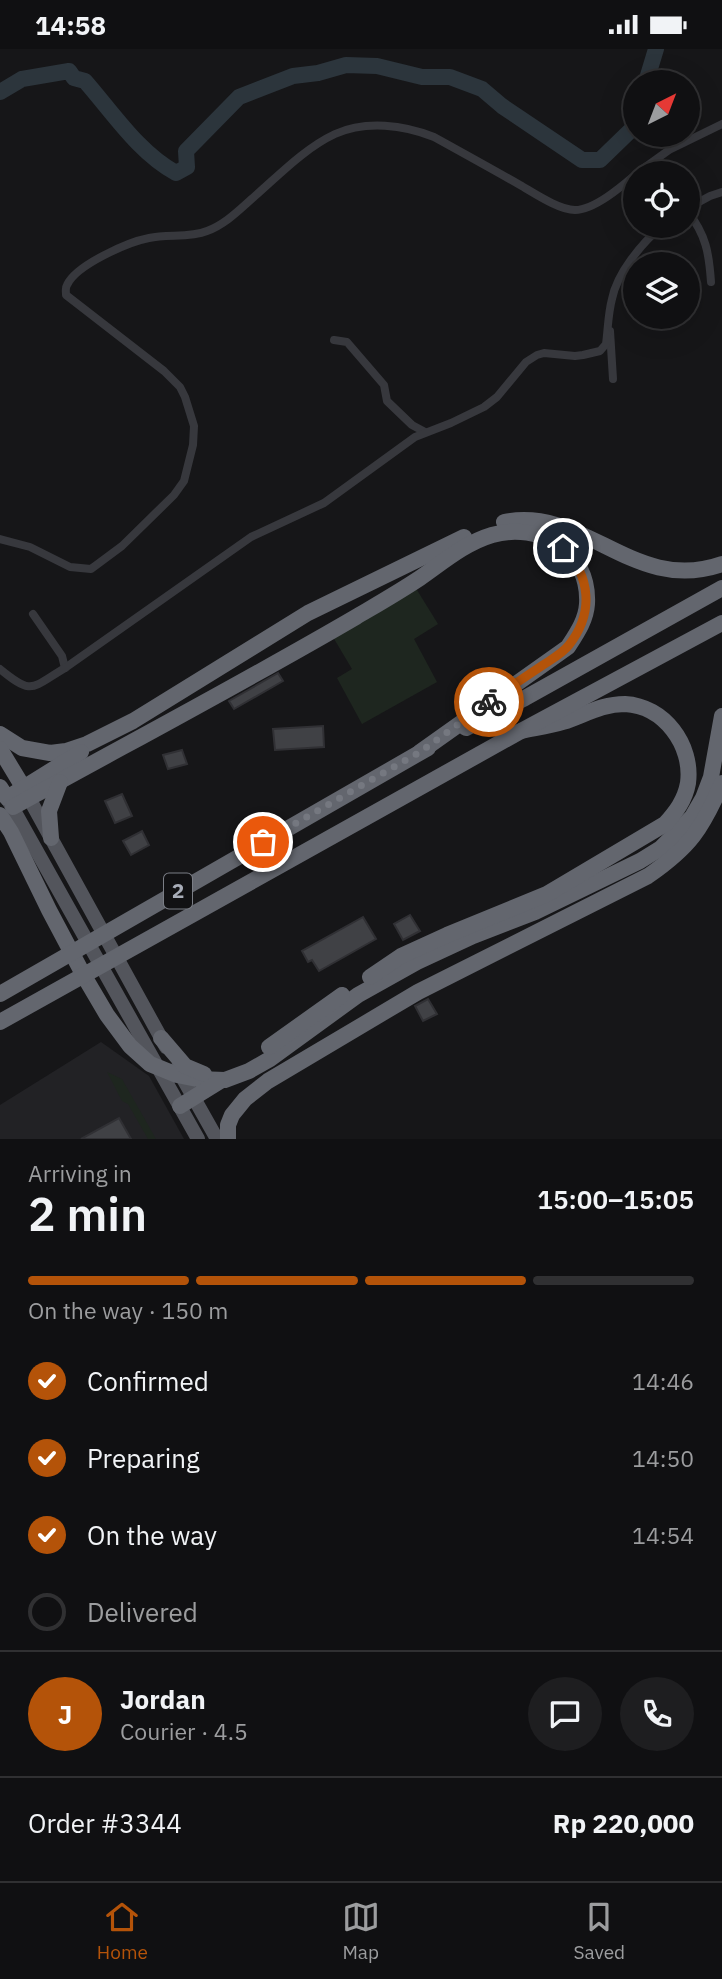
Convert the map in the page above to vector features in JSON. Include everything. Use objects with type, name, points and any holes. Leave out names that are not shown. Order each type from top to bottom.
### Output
[{"type":"highway","points":[[26,793],[132,721],[308,614],[475,532],[497,524],[513,520],[550,523],[569,529],[638,562],[674,571],[696,571],[722,564]]},
{"type":"highway","points":[[420,752],[568,647],[583,622],[587,605],[586,590],[581,572],[570,555],[551,539],[515,530],[470,543],[357,616],[60,782],[5,802],[11,832],[49,909],[107,1015],[130,1047],[149,1064],[177,1075],[225,1080],[250,1071],[270,1059],[358,995],[417,962],[535,912],[640,862],[661,848],[692,817],[703,799],[711,777],[722,716]]},
{"type":"highway","name":"2","points":[[0,994],[420,752],[525,698],[722,587]]},
{"type":"highway","name":"2","points":[[0,1023],[521,731],[722,623]]},
{"type":"highway","points":[[186,1101],[237,1070],[320,1009],[401,956],[547,894],[665,824],[682,801],[688,782],[683,745],[666,722],[652,712],[628,704],[609,705],[564,722],[521,731]]},
{"type":"highway","points":[[0,734],[22,748],[50,753],[87,744],[132,721]]},
{"type":"highway","points":[[0,749],[26,793]]},
{"type":"highway","points":[[51,838],[49,811],[60,782]]},
{"type":"highway","points":[[228,1139],[228,1125],[232,1115],[244,1099],[268,1081],[418,992],[648,876],[671,860],[690,842],[702,824],[722,783]]},
{"type":"highway","points":[[161,1038],[185,1066],[194,1071],[213,1075],[237,1070]]},
{"type":"main road","points":[[26,793],[161,1038],[198,1139]]},
{"type":"main road","points":[[5,802],[25,828],[127,1009],[186,1101],[217,1139]]},
{"type":"street","points":[[654,161],[669,150],[722,124]]},
{"type":"street","points":[[0,539],[30,547],[70,567],[91,569],[122,546],[174,495],[184,481],[193,445],[194,426],[186,397],[180,387],[164,371],[66,295],[66,286],[75,274],[114,249],[148,238],[205,233],[223,224],[312,148],[334,134],[360,128],[388,126],[418,131],[434,137],[544,199],[570,210],[589,206],[623,185]]},
{"type":"street","points":[[700,202],[722,192]]},
{"type":"street","points":[[700,228],[711,282]]},
{"type":"street","points":[[0,669],[21,686],[33,687],[65,668],[251,537],[324,503],[415,437],[484,407],[497,397],[526,362],[537,355],[551,353],[575,356],[602,349],[606,344],[612,296],[639,249],[650,238]]},
{"type":"street","points":[[609,325],[613,379]]},
{"type":"street","points":[[334,340],[347,342],[384,385],[387,401],[412,425],[425,432]]},
{"type":"street","points":[[33,614],[62,656],[65,668]]},
{"type":"street","points":[[0,828],[9,833],[25,828]]},
{"type":"shaded area","points":[[412,582],[438,624],[414,639],[437,682],[362,724],[337,678],[352,669],[330,632]]},
{"type":"shaded area","points":[[101,1042],[149,1076],[184,1139],[0,1139],[0,1105]]},
{"type":"shaded area","points":[[107,1072],[122,1079],[156,1139],[148,1139],[128,1104],[122,1101]]},
{"type":"building","points":[[278,673],[283,681],[234,709],[229,701]]},
{"type":"building","points":[[323,726],[324,747],[275,750],[273,729]]},
{"type":"building","points":[[182,750],[187,764],[168,769],[163,755]]},
{"type":"building","points":[[122,794],[132,816],[115,823],[105,801]]},
{"type":"building","points":[[142,831],[149,845],[131,855],[123,841]]},
{"type":"building","points":[[410,915],[420,931],[403,940],[394,924]]},
{"type":"building","points":[[363,917],[376,939],[319,971],[312,960],[308,962],[302,951]]},
{"type":"building","points":[[428,999],[437,1014],[423,1021],[415,1006]]},
{"type":"building","points":[[119,1118],[131,1139],[81,1139]]},
{"type":"waterway","points":[[650,70],[656,49]]},
{"type":"waterway","points":[[0,92],[22,79],[69,71],[74,78],[85,81],[138,144],[176,173],[187,167],[186,151],[239,97],[293,76],[318,73],[346,65],[377,66],[422,77],[450,77],[482,89],[502,106],[582,160],[600,160],[623,138]]},
{"type":"way so far","points":[[263,842],[420,752],[489,702]]},
{"type":"route","points":[[489,702],[568,647],[583,622],[587,605],[586,590],[581,572],[563,548]]}]
